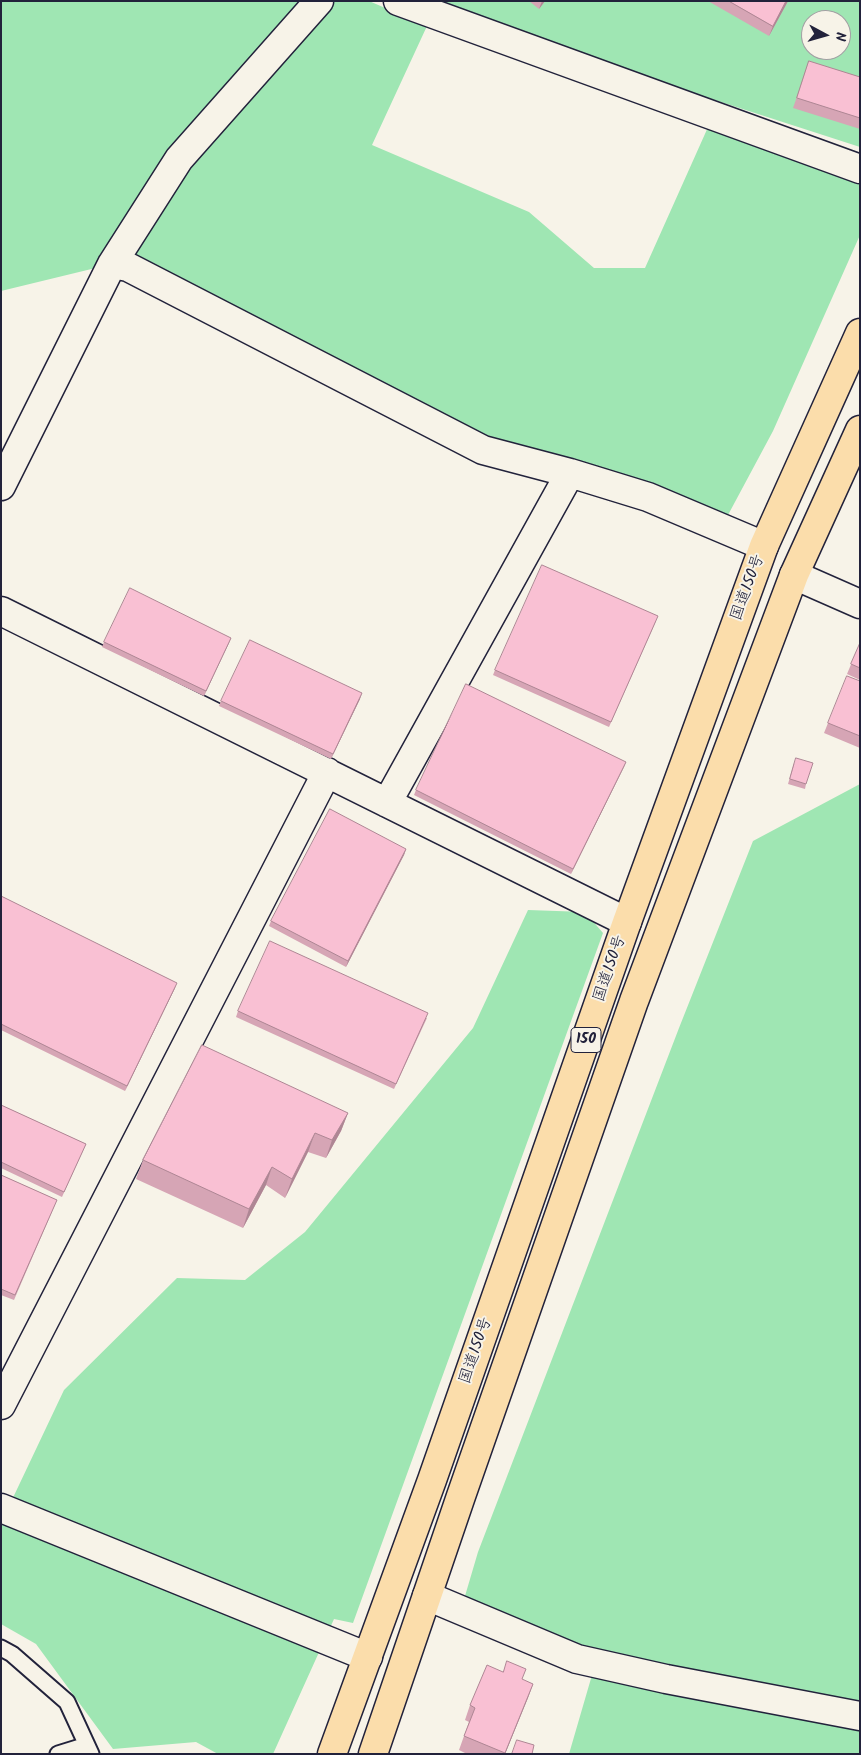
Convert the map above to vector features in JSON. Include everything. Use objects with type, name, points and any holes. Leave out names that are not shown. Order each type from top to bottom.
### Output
[{"type":"highway","name":"国道150号","points":[[332,1754],[432,1480],[627,922],[764,546],[860,333]]},
{"type":"highway","name":"国道150号","points":[[373,1754],[634,1001],[794,576],[860,430]]},
{"type":"street","points":[[1,486],[112,264],[179,159],[319,1]]},
{"type":"street","points":[[398,1],[860,169]]},
{"type":"street","points":[[112,264],[128,267],[483,450],[570,473],[648,497],[764,546]]},
{"type":"street","points":[[387,803],[570,473]]},
{"type":"street","points":[[794,576],[860,604]]},
{"type":"street","points":[[1,611],[627,922]]},
{"type":"street","points":[[1,1405],[327,772]]},
{"type":"street","points":[[1,1508],[368,1657]]},
{"type":"street","points":[[427,1596],[577,1659],[666,1679],[860,1716]]},
{"type":"lane","points":[[1,1648],[12,1654],[67,1702],[89,1749],[58,1754]]},
{"type":"green space","points":[[1,1],[369,1],[427,26],[372,145],[529,212],[594,268],[645,268],[713,116],[812,165],[860,184],[860,235],[773,431],[728,515],[570,473],[466,442],[112,264],[1,291]]},
{"type":"green space","points":[[432,1],[860,1],[860,147],[591,60]]},
{"type":"green space","points":[[860,784],[860,1754],[569,1754],[592,1675],[468,1605],[465,1596],[478,1552],[679,1028],[753,841]]},
{"type":"green space","points":[[528,910],[585,912],[603,933],[353,1623],[334,1619],[273,1754],[218,1754],[196,1742],[113,1749],[36,1644],[1,1624],[1,1523],[64,1390],[177,1278],[245,1280],[305,1232],[473,1028]]},
{"type":"building","points":[[729,1],[786,1],[773,26]]},
{"type":"building","points":[[809,61],[860,77],[860,118],[797,98]]},
{"type":"building","points":[[542,565],[658,616],[611,722],[495,670]]},
{"type":"building","points":[[130,588],[231,638],[206,691],[104,642]]},
{"type":"building","points":[[250,640],[362,693],[333,754],[221,701]]},
{"type":"building","points":[[860,643],[860,668],[851,664]]},
{"type":"building","points":[[847,676],[860,681],[860,736],[828,723]]},
{"type":"building","points":[[466,684],[626,762],[573,869],[416,790]]},
{"type":"building","points":[[796,758],[813,763],[806,784],[790,779]]},
{"type":"building","points":[[330,809],[406,849],[348,961],[271,921]]},
{"type":"building","points":[[1,896],[177,983],[127,1086],[1,1024]]},
{"type":"building","points":[[270,941],[428,1013],[396,1084],[238,1011]]},
{"type":"building","points":[[202,1045],[348,1113],[332,1140],[315,1133],[292,1179],[272,1167],[249,1209],[143,1160]]},
{"type":"building","points":[[1,1105],[86,1144],[64,1192],[1,1162]]},
{"type":"building","points":[[1,1175],[57,1200],[15,1295],[1,1289]]},
{"type":"building","points":[[507,1661],[526,1669],[522,1679],[533,1684],[505,1753],[464,1736],[475,1708],[470,1705],[487,1665],[503,1672]]},
{"type":"building","points":[[517,1740],[534,1745],[532,1754],[512,1754]]}]
